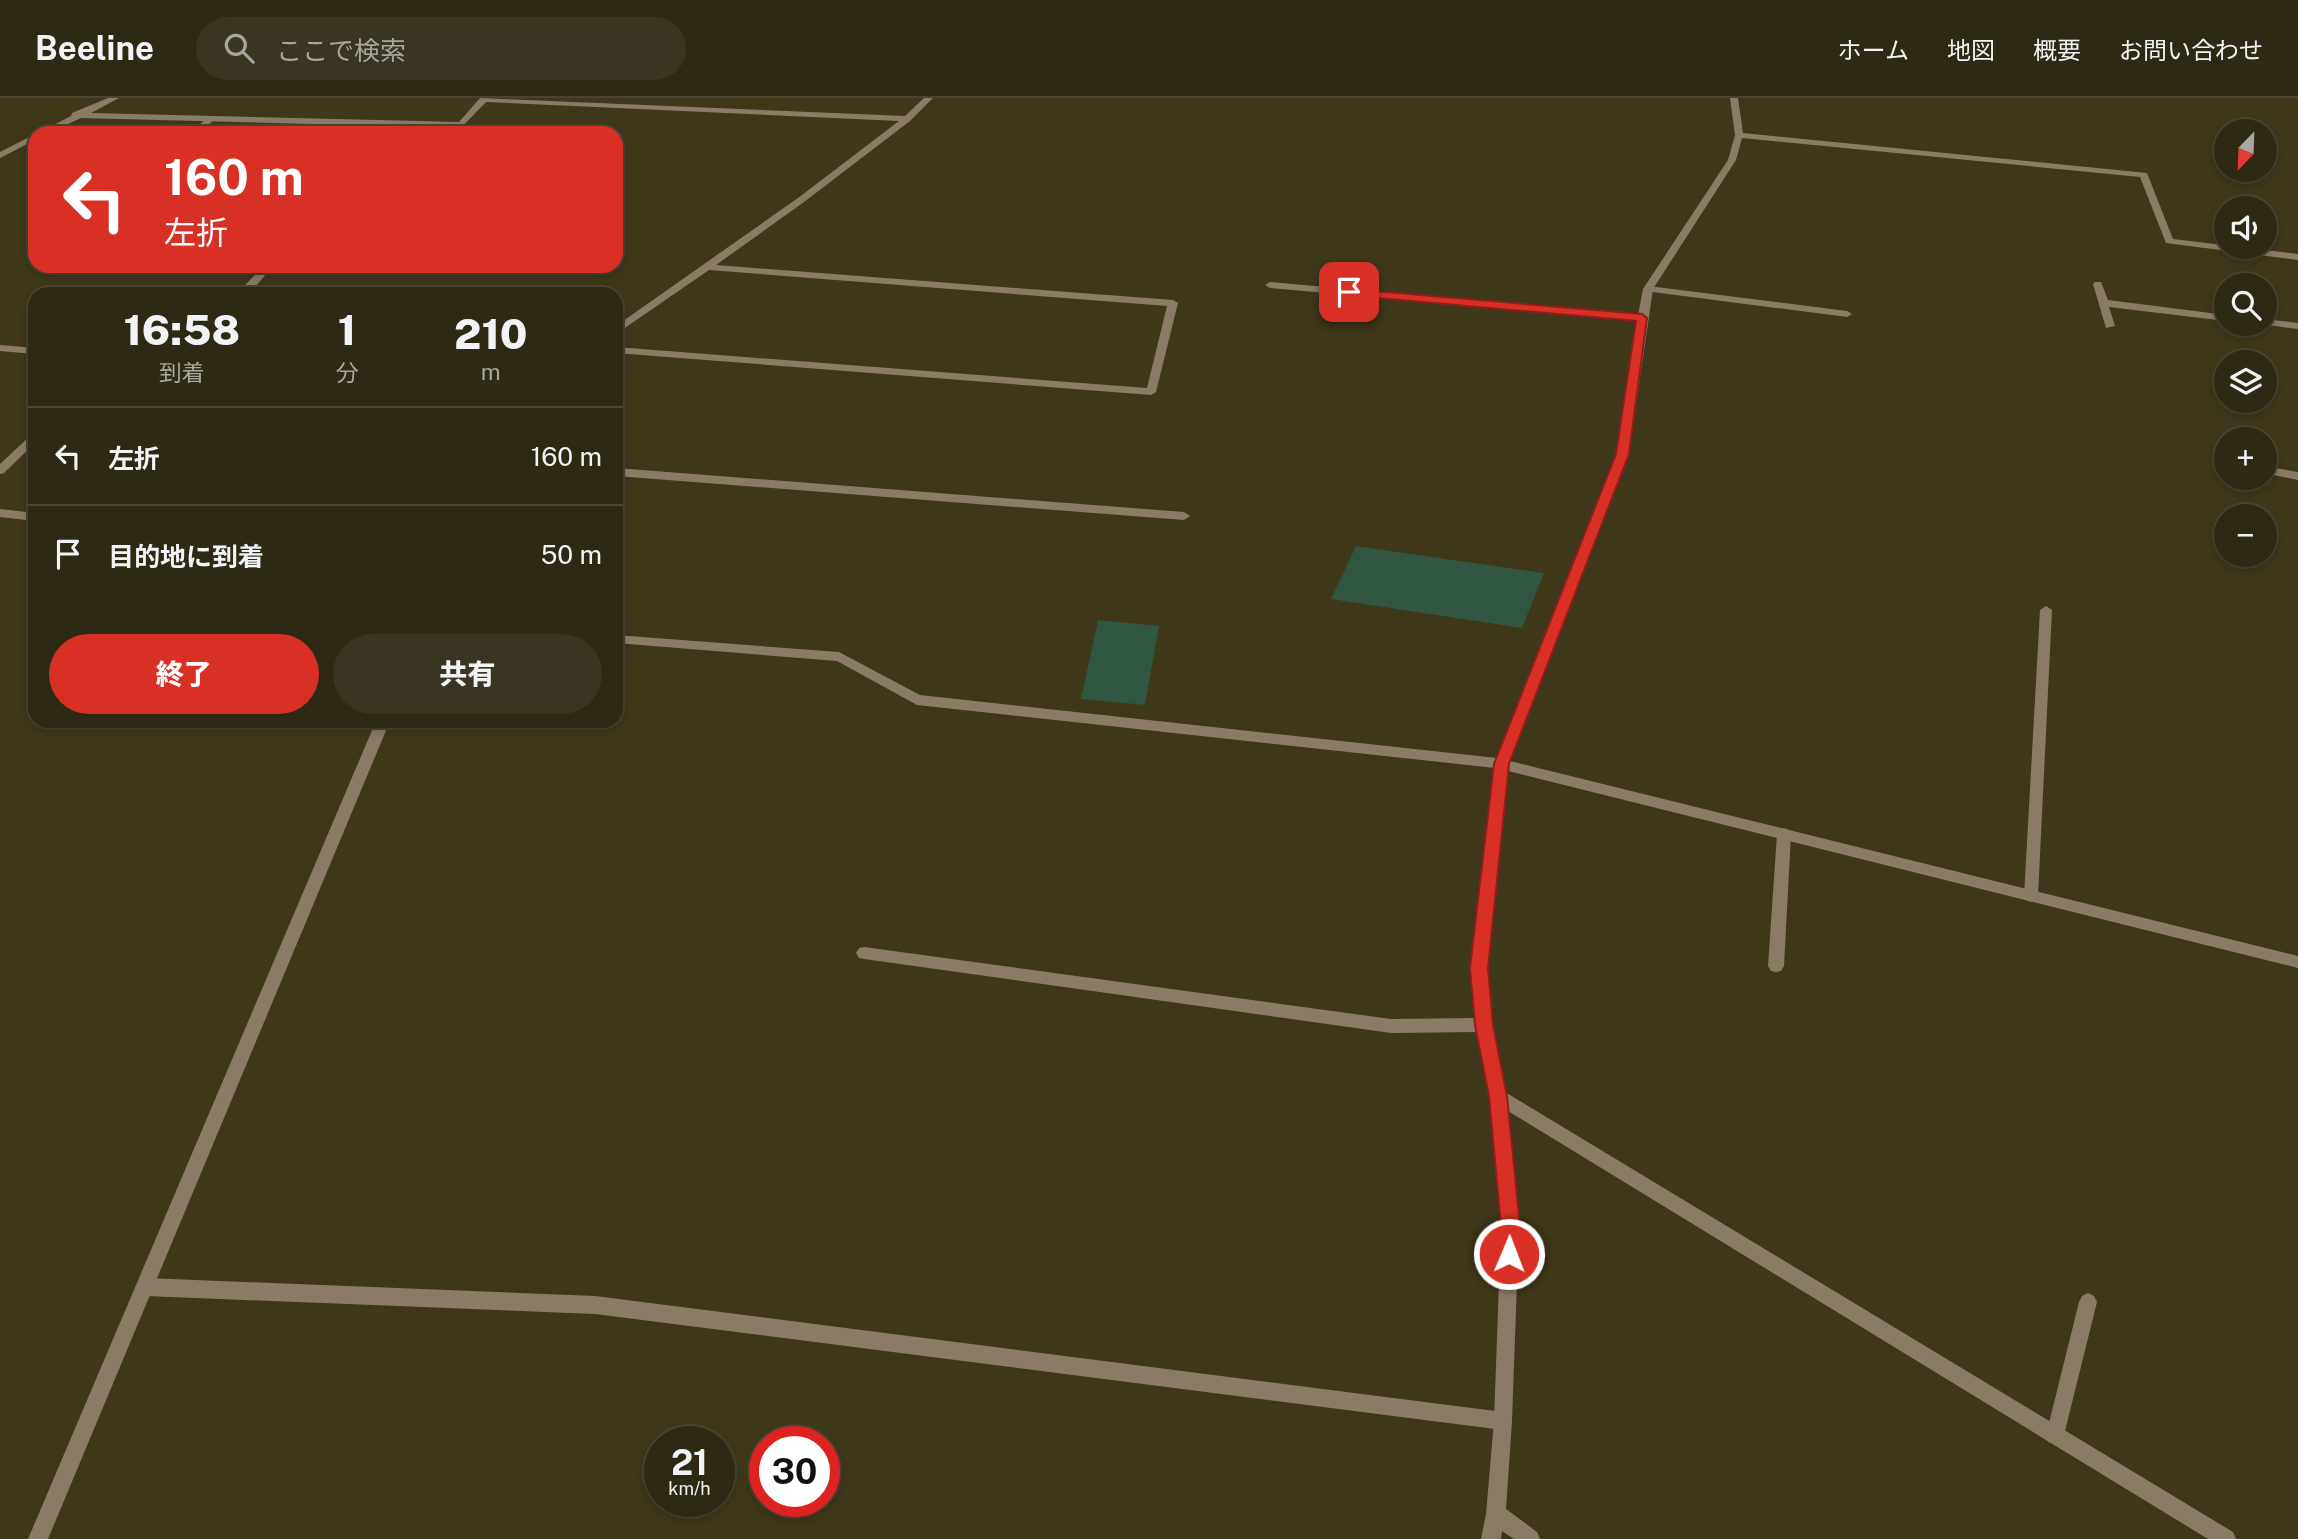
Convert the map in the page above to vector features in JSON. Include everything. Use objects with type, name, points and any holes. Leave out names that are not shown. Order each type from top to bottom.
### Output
[{"type":"street","points":[[55,126],[115,98]]},
{"type":"street","points":[[623,326],[708,267],[907,119],[929,98]]},
{"type":"street","points":[[1491,1539],[1496,1514],[1503,1421],[1510,1226],[1498,1096],[1484,1025],[1479,968],[1502,764],[1623,454],[1648,289],[1732,160],[1739,135],[1734,98]]},
{"type":"street","points":[[75,115],[461,125],[484,99],[907,119]]},
{"type":"street","points":[[201,126],[210,118]]},
{"type":"street","points":[[1739,135],[2144,175],[2169,241],[2298,257]]},
{"type":"street","points":[[0,155],[28,140]]},
{"type":"street","points":[[623,351],[1151,393],[1172,303],[708,267]]},
{"type":"street","points":[[250,287],[262,273]]},
{"type":"street","points":[[2098,284],[2110,326]]},
{"type":"street","points":[[1269,285],[1642,318]]},
{"type":"street","points":[[1648,289],[1847,314]]},
{"type":"street","points":[[2104,303],[2214,317]]},
{"type":"street","points":[[2277,324],[2298,326]]},
{"type":"street","points":[[0,348],[28,350]]},
{"type":"street","points":[[0,470],[28,443]]},
{"type":"street","points":[[2277,472],[2298,476]]},
{"type":"street","points":[[623,473],[1184,516]]},
{"type":"street","points":[[0,513],[28,516]]},
{"type":"street","points":[[2031,896],[2046,610]]},
{"type":"street","points":[[623,640],[839,657],[917,700],[1502,764],[2298,962]]},
{"type":"street","points":[[38,1539],[380,728]]},
{"type":"street","points":[[1776,966],[1784,834]]},
{"type":"street","points":[[864,953],[1391,1026],[1484,1025]]},
{"type":"street","points":[[1498,1096],[2226,1539]]},
{"type":"street","points":[[146,1287],[595,1305],[1503,1421]]},
{"type":"street","points":[[2054,1435],[2088,1301]]},
{"type":"street","points":[[1496,1514],[1530,1539]]},
{"type":"green space","points":[[1356,546],[1544,573],[1522,628],[1331,599]]},
{"type":"green space","points":[[1098,620],[1159,626],[1145,705],[1081,699]]},
{"type":"route","points":[[1349,292],[1642,318],[1623,454],[1502,764],[1479,968],[1484,1025],[1498,1096],[1510,1226],[1509,1254]]}]
